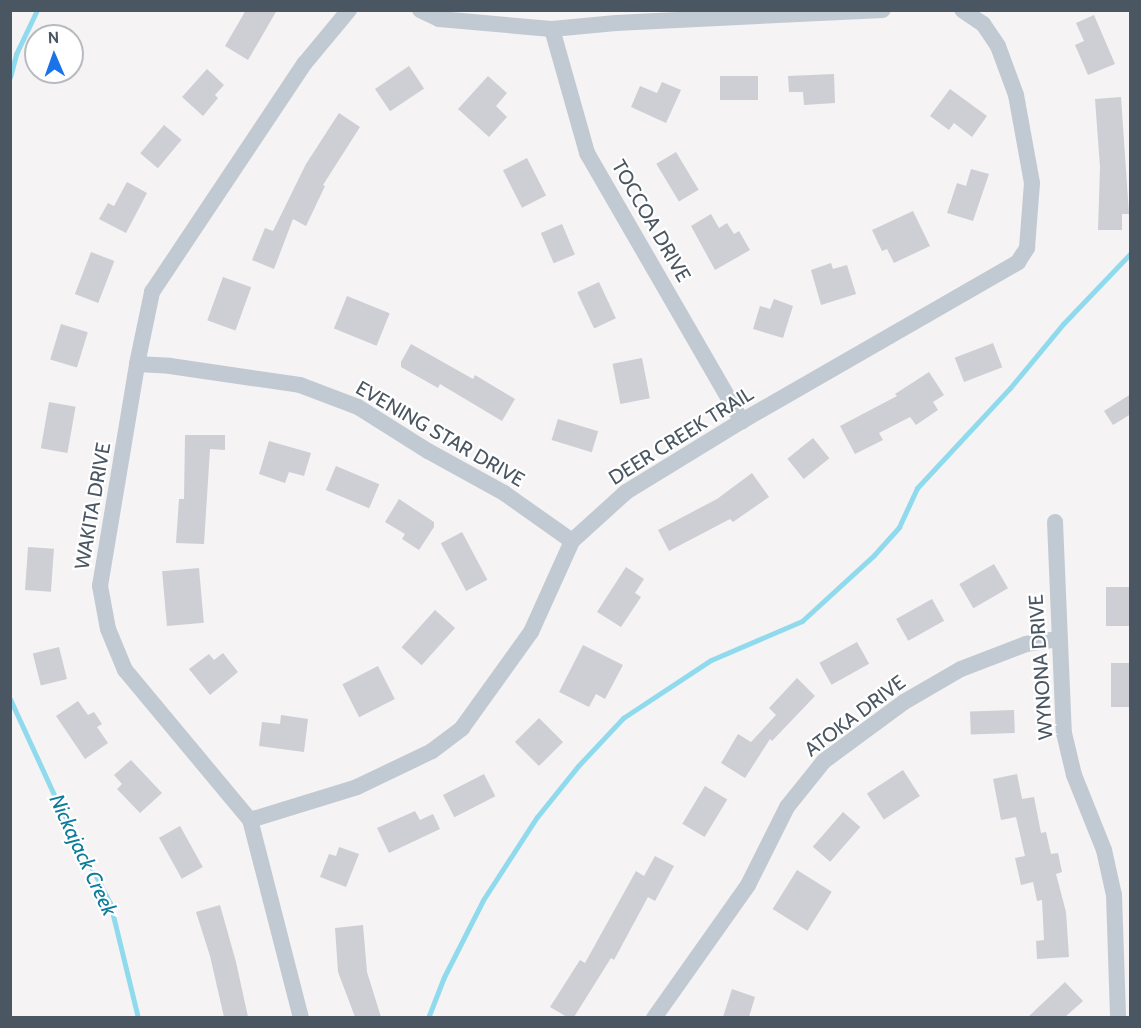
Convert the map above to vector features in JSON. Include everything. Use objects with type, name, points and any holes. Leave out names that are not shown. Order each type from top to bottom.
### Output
[{"type":"street","name":"WAKITA DRIVE","points":[[301,1017],[250,820],[125,670],[108,629],[100,586],[136,364],[152,292],[305,63],[349,10]]},
{"type":"street","points":[[420,10],[439,19],[552,29],[616,22],[883,10]]},
{"type":"street","name":"DEER CREEK TRAIL","points":[[250,820],[357,787],[432,751],[462,728],[531,632],[572,541],[626,492],[742,421],[961,297],[1018,262],[1027,248],[1032,183],[1016,95],[998,46],[983,24],[962,10]]},
{"type":"street","name":"TOCCOA DRIVE","points":[[552,29],[587,153],[742,421]]},
{"type":"street","name":"EVENING STAR DRIVE","points":[[136,364],[170,366],[300,386],[358,407],[428,451],[504,493],[572,541]]},
{"type":"street","name":"WYNONA DRIVE","points":[[1055,522],[1058,639],[1064,733],[1074,774],[1104,850],[1114,895],[1118,1017]]},
{"type":"street","name":"ATOKA DRIVE","points":[[654,1017],[748,885],[787,807],[824,761],[904,702],[961,669],[1026,644],[1058,639]]},
{"type":"building","points":[[246,10],[277,10],[248,60],[225,46]]},
{"type":"building","points":[[1094,15],[1115,64],[1088,75],[1075,45],[1084,41],[1076,23]]},
{"type":"building","points":[[409,66],[424,88],[390,111],[375,89]]},
{"type":"building","points":[[207,69],[224,85],[215,95],[218,98],[203,116],[182,97]]},
{"type":"building","points":[[834,74],[835,103],[804,105],[803,92],[789,92],[788,76]]},
{"type":"building","points":[[488,76],[507,93],[496,106],[507,117],[489,137],[458,109]]},
{"type":"building","points":[[720,76],[758,76],[758,100],[720,100]]},
{"type":"building","points":[[662,82],[681,90],[666,123],[631,107],[640,86],[657,93]]},
{"type":"building","points":[[950,89],[987,116],[972,137],[954,123],[949,130],[930,116]]},
{"type":"building","points":[[1121,97],[1129,214],[1122,214],[1122,230],[1098,230],[1100,167],[1095,99]]},
{"type":"building","points":[[339,113],[360,127],[323,185],[325,186],[306,226],[293,219],[274,269],[252,260],[265,228],[273,231],[306,164]]},
{"type":"building","points":[[164,125],[182,140],[158,168],[140,153]]},
{"type":"building","points":[[676,152],[699,190],[679,202],[656,164]]},
{"type":"building","points":[[527,158],[546,195],[522,208],[503,170]]},
{"type":"building","points":[[971,169],[989,174],[973,221],[947,213],[957,183],[966,186]]},
{"type":"building","points":[[127,182],[147,193],[126,233],[99,219],[108,203],[114,206]]},
{"type":"building","points":[[913,211],[930,246],[894,263],[887,249],[882,251],[872,230]]},
{"type":"building","points":[[711,214],[719,228],[727,223],[734,234],[739,231],[750,250],[715,270],[691,226]]},
{"type":"building","points":[[562,224],[575,254],[554,263],[541,233]]},
{"type":"building","points":[[91,252],[114,261],[98,303],[75,294]]},
{"type":"building","points":[[831,263],[833,269],[847,265],[856,294],[821,305],[811,270]]},
{"type":"building","points":[[223,277],[251,287],[235,330],[207,320]]},
{"type":"building","points":[[599,282],[616,318],[594,328],[577,292]]},
{"type":"building","points":[[347,296],[390,313],[377,346],[334,328]]},
{"type":"building","points":[[774,299],[793,306],[783,338],[753,329],[760,306],[770,309]]},
{"type":"building","points":[[61,324],[88,332],[77,368],[50,359]]},
{"type":"building","points":[[993,343],[1002,367],[964,382],[955,358]]},
{"type":"building","points":[[411,344],[473,379],[475,375],[515,399],[502,421],[440,384],[438,388],[401,367],[401,362]]},
{"type":"building","points":[[642,358],[650,398],[620,404],[613,364]]},
{"type":"building","points":[[929,372],[944,395],[933,402],[938,410],[916,425],[910,417],[879,433],[883,440],[855,454],[840,426],[897,396],[895,394]]},
{"type":"building","points":[[1131,394],[1131,414],[1113,425],[1104,411]]},
{"type":"building","points":[[49,402],[76,407],[67,453],[41,448]]},
{"type":"building","points":[[558,419],[598,431],[592,452],[552,440]]},
{"type":"building","points":[[185,435],[225,435],[225,450],[210,449],[204,544],[176,543],[179,499],[184,499]]},
{"type":"building","points":[[813,438],[829,458],[804,479],[787,459]]},
{"type":"building","points":[[269,441],[311,453],[304,476],[289,472],[285,483],[259,474]]},
{"type":"building","points":[[336,466],[379,484],[369,508],[326,490]]},
{"type":"building","points":[[752,473],[769,497],[733,522],[730,519],[669,551],[658,530],[717,499]]},
{"type":"building","points":[[399,499],[434,522],[434,527],[419,550],[402,539],[405,534],[385,522]]},
{"type":"building","points":[[462,532],[487,580],[466,591],[441,543]]},
{"type":"building","points":[[28,547],[54,549],[51,592],[25,590]]},
{"type":"building","points":[[994,564],[1008,588],[973,608],[959,584]]},
{"type":"building","points":[[626,567],[644,579],[635,593],[641,597],[621,627],[597,612]]},
{"type":"building","points":[[199,568],[204,623],[167,626],[162,571]]},
{"type":"building","points":[[1106,587],[1130,587],[1130,626],[1106,626]]},
{"type":"building","points":[[932,599],[944,621],[908,641],[896,619]]},
{"type":"building","points":[[435,610],[455,628],[422,665],[402,647]]},
{"type":"building","points":[[857,642],[869,664],[832,685],[819,663]]},
{"type":"building","points":[[583,645],[623,665],[605,699],[596,694],[589,707],[559,692]]},
{"type":"building","points":[[59,647],[67,679],[41,686],[33,654]]},
{"type":"building","points":[[223,653],[238,672],[210,695],[189,669],[209,654],[214,660]]},
{"type":"building","points":[[1111,663],[1130,663],[1130,707],[1111,707]]},
{"type":"building","points":[[378,666],[395,699],[359,717],[342,684]]},
{"type":"building","points":[[797,678],[815,696],[772,741],[770,739],[745,778],[721,763],[738,734],[751,742],[776,715],[769,708]]},
{"type":"building","points":[[78,701],[88,715],[94,712],[102,724],[97,727],[108,743],[85,759],[56,716]]},
{"type":"building","points":[[1014,710],[1015,733],[971,735],[970,712]]},
{"type":"building","points":[[281,715],[308,719],[304,752],[259,746],[262,722],[280,724]]},
{"type":"building","points":[[539,718],[563,742],[539,766],[515,742]]},
{"type":"building","points":[[131,760],[162,793],[140,813],[117,789],[122,784],[114,775]]},
{"type":"building","points":[[903,770],[920,796],[884,819],[867,793]]},
{"type":"building","points":[[484,774],[495,796],[454,817],[443,795]]},
{"type":"building","points":[[1017,774],[1022,799],[1034,797],[1041,833],[1046,832],[1051,854],[1058,853],[1062,872],[1056,874],[1066,912],[1069,957],[1037,959],[1036,941],[1044,940],[1042,900],[1037,901],[1033,882],[1021,885],[1015,858],[1025,856],[1016,817],[1001,820],[993,779]]},
{"type":"building","points":[[705,786],[727,799],[705,837],[682,824]]},
{"type":"building","points":[[415,811],[420,820],[433,814],[440,829],[389,853],[377,828]]},
{"type":"building","points":[[843,812],[860,827],[830,862],[813,847]]},
{"type":"building","points":[[180,826],[203,867],[182,879],[159,838]]},
{"type":"building","points":[[339,847],[359,854],[346,887],[320,877],[329,854],[336,856]]},
{"type":"building","points":[[655,856],[674,866],[655,901],[648,897],[614,960],[611,958],[574,1017],[567,1017],[550,1007],[580,960],[585,963],[636,871],[644,876]]},
{"type":"building","points":[[797,870],[832,892],[807,931],[773,909]]},
{"type":"building","points":[[220,905],[248,1017],[224,1017],[210,956],[196,912]]},
{"type":"building","points":[[363,925],[367,972],[381,1017],[355,1017],[338,972],[335,928]]},
{"type":"building","points":[[1065,982],[1083,1001],[1065,1017],[1028,1017]]},
{"type":"building","points":[[732,989],[755,997],[749,1017],[723,1017]]},
{"type":"waterway","name":"Nickajack Creek","points":[[10,77],[16,54],[37,10]]},
{"type":"waterway","points":[[428,1018],[444,977],[483,900],[537,817],[578,766],[623,718],[711,660],[802,621],[874,555],[899,527],[917,488],[1010,388],[1063,324],[1130,254]]},
{"type":"waterway","name":"Nickajack Creek","points":[[10,699],[56,799],[110,903],[138,1018]]}]
